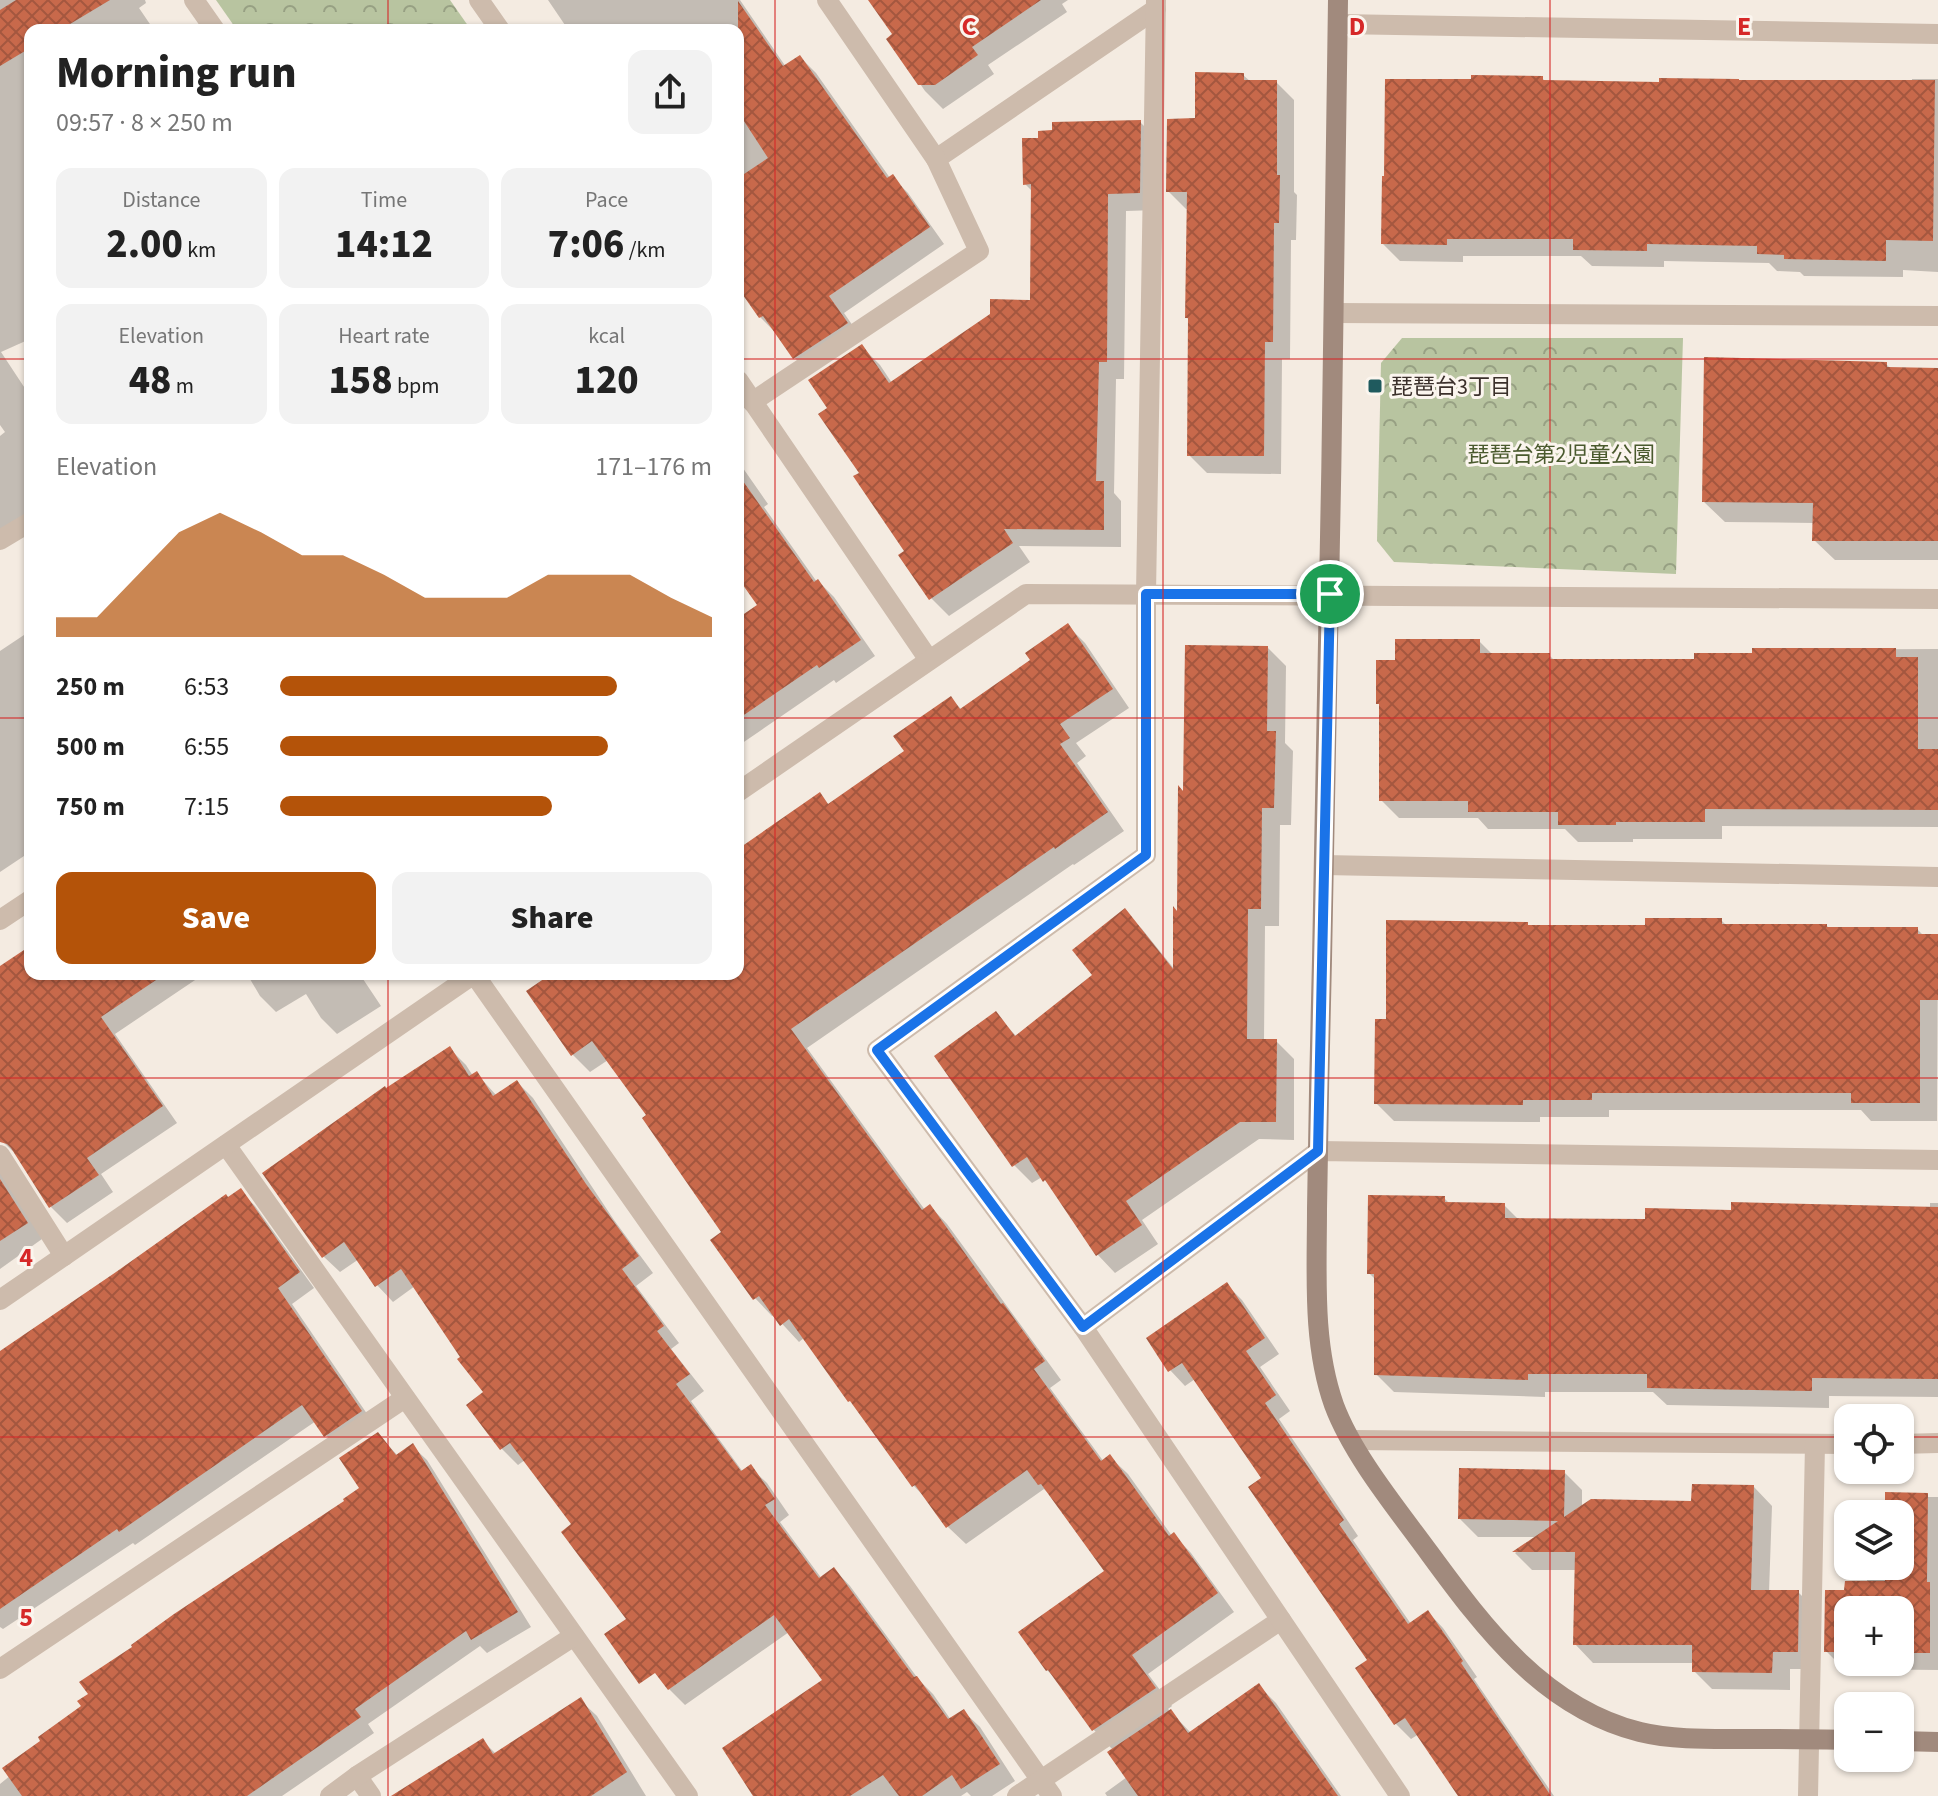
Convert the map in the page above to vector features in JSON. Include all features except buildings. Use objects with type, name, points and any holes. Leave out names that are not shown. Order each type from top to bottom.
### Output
[{"type":"street","points":[[194,0],[211,24]]},
{"type":"street","points":[[479,0],[496,24]]},
{"type":"street","points":[[752,402],[979,251],[936,159],[827,0]]},
{"type":"street","points":[[1338,0],[1316,1307],[1321,1353],[1334,1406],[1351,1440],[1391,1500],[1464,1600],[1522,1666],[1547,1687],[1574,1704],[1637,1731],[1711,1739],[1834,1740]]},
{"type":"street","points":[[936,159],[1156,5]]},
{"type":"street","points":[[1156,5],[1146,594],[1146,855],[877,1050],[1083,1327],[1400,1796]]},
{"type":"street","points":[[1338,24],[1938,34]]},
{"type":"street","points":[[1334,313],[1938,316]]},
{"type":"street","points":[[744,389],[929,660]]},
{"type":"street","points":[[0,540],[24,526]]},
{"type":"street","points":[[744,787],[1026,594],[1938,599]]},
{"type":"street","points":[[1324,865],[1938,877]]},
{"type":"street","points":[[0,920],[24,904]]},
{"type":"street","points":[[0,1300],[465,980]]},
{"type":"street","points":[[478,980],[1047,1788]]},
{"type":"street","points":[[226,1145],[688,1796]]},
{"type":"street","points":[[1083,1327],[1318,1151],[1938,1160]]},
{"type":"street","points":[[0,1155],[64,1256]]},
{"type":"street","points":[[0,1669],[405,1398]]},
{"type":"street","points":[[1351,1440],[1834,1444]]},
{"type":"street","points":[[1914,1444],[1938,1443]]},
{"type":"street","points":[[1808,1796],[1815,1444]]},
{"type":"street","points":[[1017,1796],[1047,1788],[1281,1620]]},
{"type":"street","points":[[330,1796],[574,1636]]},
{"type":"street","points":[[1914,1741],[1938,1742]]},
{"type":"street","points":[[357,1776],[371,1796]]},
{"type":"green space","points":[[216,0],[450,0],[467,24],[233,24]]},
{"type":"green space","name":"琵琶台第2児童公園","points":[[1402,338],[1683,338],[1676,574],[1394,562],[1377,541],[1381,363]]},
{"type":"place","name":"琵琶台3丁目","points":[[1375,386]]},
{"type":"route","points":[[1146,594],[1330,594],[1318,1151],[1083,1327],[877,1050],[1146,855],[1146,594]]}]
